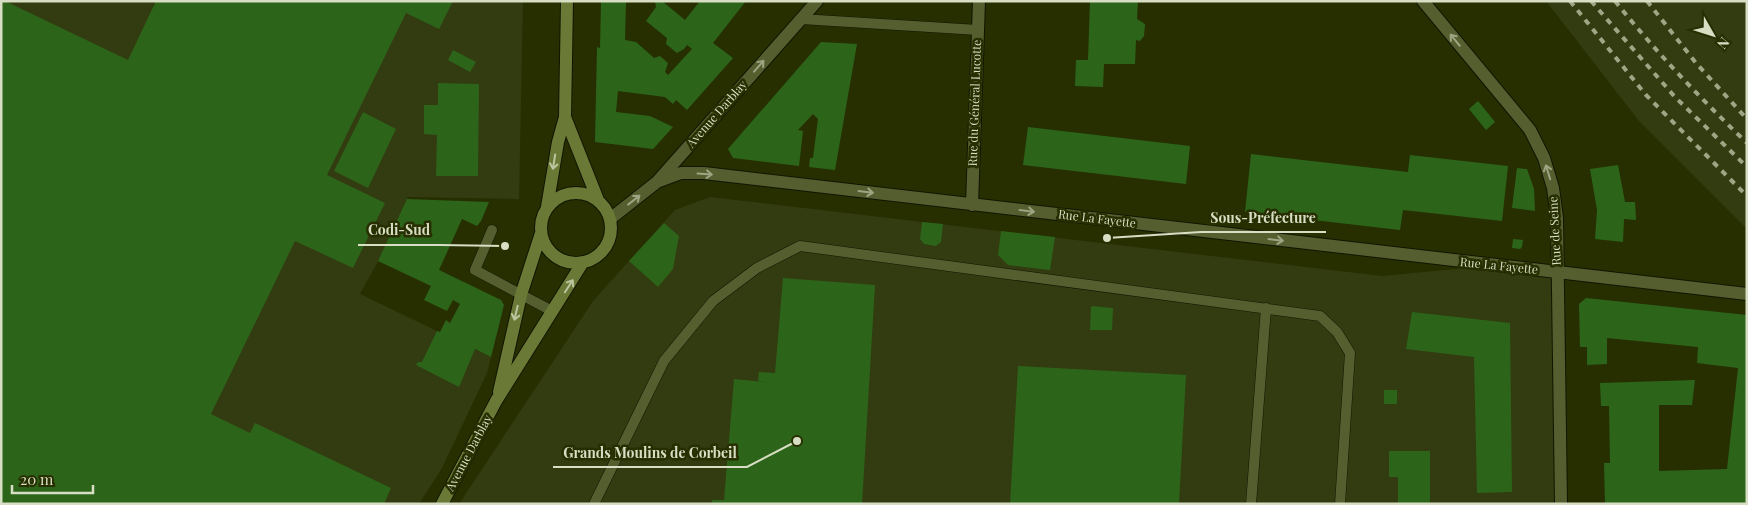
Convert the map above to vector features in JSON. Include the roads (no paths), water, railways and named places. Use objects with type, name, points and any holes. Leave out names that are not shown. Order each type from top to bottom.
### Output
[{"type":"main road","points":[[567,1],[565,117],[598,200]]},
{"type":"main road","name":"Avenue Darblay","points":[[496,401],[521,295],[541,234],[541,224],[547,207],[558,142],[565,117]]},
{"type":"main road","points":[[547,207],[555,199],[566,194],[577,192],[588,194],[598,200],[605,208],[610,219]]},
{"type":"main road","name":"Avenue Darblay","points":[[442,504],[496,401],[583,262],[593,258],[606,246],[611,230],[610,219]]},
{"type":"main road","points":[[541,234],[545,244],[552,253],[572,263],[583,262]]},
{"type":"street","name":"Avenue Darblay","points":[[610,219],[657,182],[816,1]]},
{"type":"street","name":"Rue du Général Lucotte","points":[[972,205],[979,1]]},
{"type":"street","name":"Rue de Seine","points":[[1423,1],[1530,130],[1544,158],[1553,188],[1557,218],[1561,504]]},
{"type":"street","name":"Rue La Fayette","points":[[657,182],[681,173],[704,173],[1747,294]]},
{"type":"lane","points":[[801,18],[978,30]]},
{"type":"lane","points":[[492,230],[475,270],[552,311]]},
{"type":"lane","points":[[594,504],[664,361],[713,301],[757,268],[800,246],[1320,316],[1337,332],[1350,353],[1340,504]]},
{"type":"lane","points":[[1251,504],[1266,308]]},
{"type":"railway","points":[[1570,1],[1646,95],[1747,196]]},
{"type":"railway","points":[[1591,1],[1675,97],[1747,167]]},
{"type":"railway","points":[[1615,1],[1679,74],[1747,143]]},
{"type":"railway","points":[[1647,1],[1696,63],[1747,119]]},
{"type":"place","name":"Sous-Préfecture","points":[[1107,238]]},
{"type":"place","name":"Codi-Sud","points":[[505,246]]},
{"type":"place","name":"Grands Moulins de Corbeil","points":[[797,441]]}]
